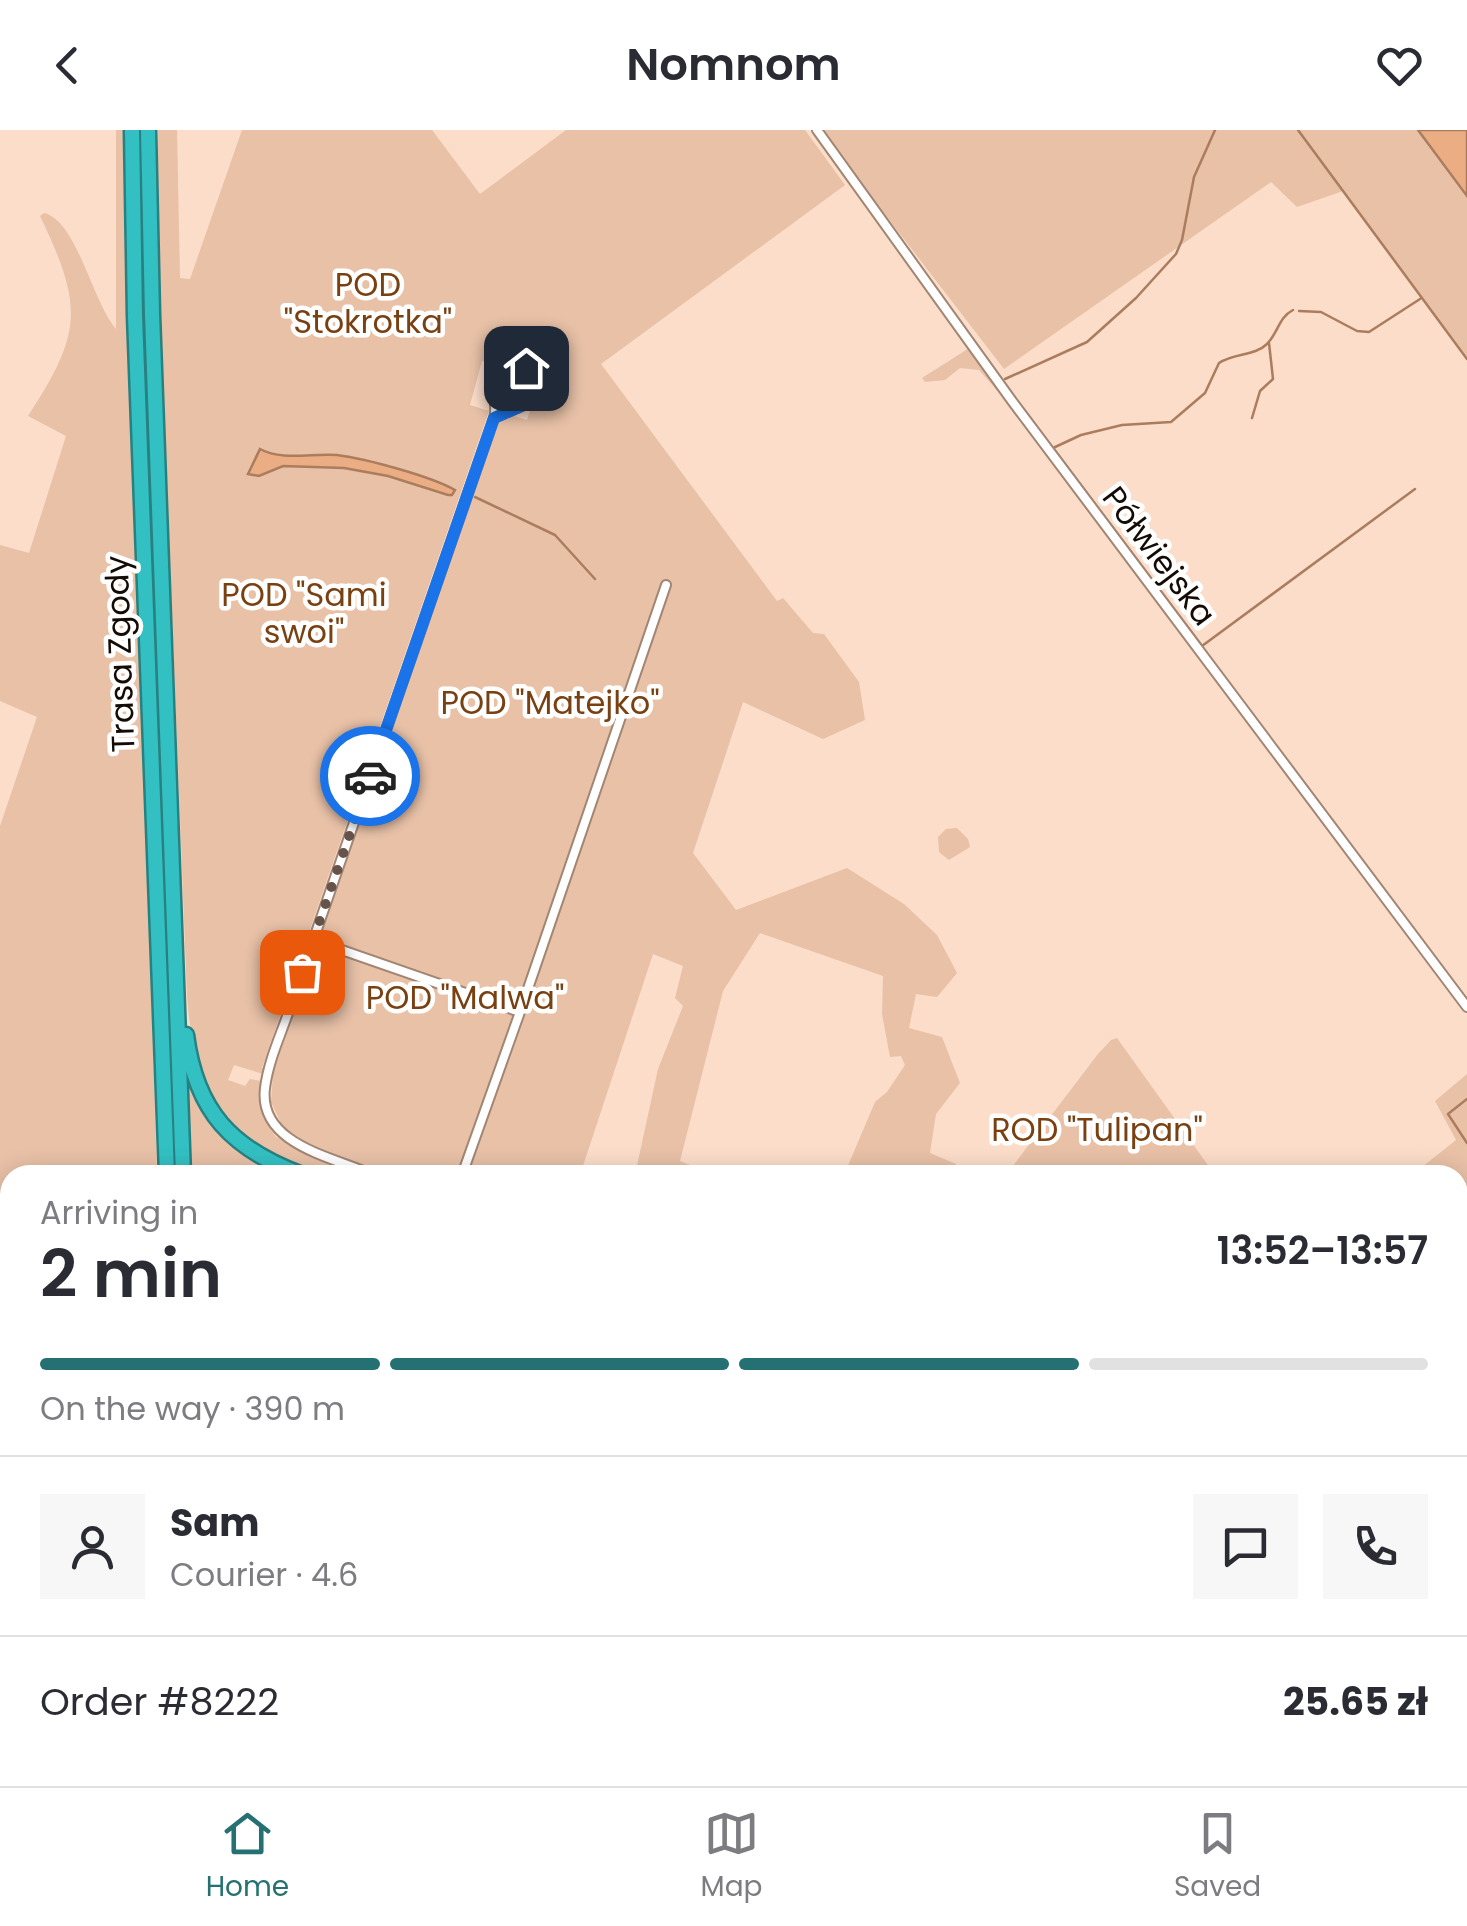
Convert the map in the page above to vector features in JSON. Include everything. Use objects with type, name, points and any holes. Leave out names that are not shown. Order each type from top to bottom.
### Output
[{"type":"highway","name":"Trasa Zgody","points":[[132,130],[134,280],[167,1165]]},
{"type":"highway","name":"Trasa Zgody","points":[[148,130],[184,1165]]},
{"type":"highway","points":[[175,952],[188,1051],[205,1101],[238,1142],[279,1165]]},
{"type":"street","name":"Półwiejska","points":[[817,130],[1012,401],[1467,1007]]},
{"type":"street","points":[[349,1165],[290,1140],[271,1122],[265,1105],[270,1068],[494,418],[497,404],[490,382],[494,371],[503,367],[533,370],[524,405],[494,418]]},
{"type":"street","points":[[466,1165],[666,584]]},
{"type":"street","points":[[314,940],[520,1012]]},
{"type":"green space","points":[[116,130],[124,130],[157,1165],[0,1165],[0,826],[37,717],[0,701],[0,545],[29,553],[66,436],[28,416],[59,362],[71,318],[64,273],[40,216],[44,213],[66,231],[116,329]]},
{"type":"green space","points":[[136,130],[143,130],[178,1165],[171,1165]]},
{"type":"green space","points":[[158,130],[177,130],[180,278],[190,279],[242,130],[432,130],[480,194],[566,130],[805,130],[845,185],[601,364],[777,601],[783,598],[813,633],[824,634],[859,682],[865,720],[823,739],[743,702],[693,853],[736,910],[847,868],[904,904],[937,935],[957,973],[937,997],[916,994],[909,1028],[942,1037],[960,1083],[936,1114],[930,1153],[956,1165],[848,1165],[875,1102],[887,1092],[905,1065],[901,1056],[890,1057],[882,1014],[883,976],[760,933],[723,991],[680,1161],[690,1165],[637,1165],[658,1069],[683,1006],[675,998],[683,966],[653,954],[583,1165],[359,1165],[303,1141],[283,1127],[271,1102],[273,1072],[499,421],[514,416],[527,420],[545,362],[482,361],[470,405],[489,411],[262,1068],[265,1069],[263,1074],[234,1065],[228,1080],[245,1086],[250,1079],[262,1081],[262,1111],[276,1137],[341,1165],[289,1165],[247,1140],[230,1124],[206,1087],[193,1043],[187,996],[157,234]]},
{"type":"green space","points":[[820,130],[1419,130],[1467,194],[1467,359],[1343,191],[1297,207],[1271,182],[1004,369]]},
{"type":"green space","points":[[974,345],[1012,401],[1009,404],[979,370],[960,368],[945,380],[925,382],[922,378]]},
{"type":"green space","points":[[957,828],[970,847],[949,860],[939,852],[938,837],[946,829]]},
{"type":"green space","name":"ROD \"Tulipan\"","points":[[1117,1038],[1208,1165],[1014,1165],[1098,1054]]},
{"type":"green space","points":[[187,1068],[204,1106],[224,1135],[265,1165],[192,1165]]},
{"type":"green space","points":[[1467,1074],[1467,1165],[1425,1165],[1456,1140],[1435,1101]]},
{"type":"shaded area","points":[[1418,130],[1467,130],[1467,196]]},
{"type":"shaded area","points":[[260,449],[278,455],[337,455],[365,460],[455,490],[448,495],[388,476],[344,468],[283,466],[259,476],[248,474]]},
{"type":"waterway","points":[[1005,379],[1087,342],[1136,298],[1176,254],[1194,177],[1215,130]]},
{"type":"waterway","points":[[1298,130],[1467,359]]},
{"type":"waterway","points":[[1299,311],[1321,312],[1357,331],[1369,332],[1420,299]]},
{"type":"waterway","points":[[1293,310],[1262,348],[1219,363],[1205,393],[1171,422],[1122,425],[1081,435],[1053,448],[1202,646],[1415,489]]},
{"type":"waterway","points":[[1252,418],[1260,391],[1273,379],[1269,343]]},
{"type":"waterway","points":[[475,497],[555,535],[595,579]]},
{"type":"waterway","points":[[1467,1099],[1448,1114],[1467,1143]]},
{"type":"way so far","points":[[302,972],[370,776]]},
{"type":"route","points":[[370,776],[494,418],[524,405],[534,376],[533,370],[526,368]]},
{"type":"park label","name":"POD \"Stokrotka\"","points":[[368,304]]},
{"type":"park label","name":"POD \"Sami swoi\"","points":[[304,614]]},
{"type":"park label","name":"POD \"Matejko\"","points":[[550,703]]},
{"type":"park label","name":"POD \"Malwa\"","points":[[465,998]]}]
